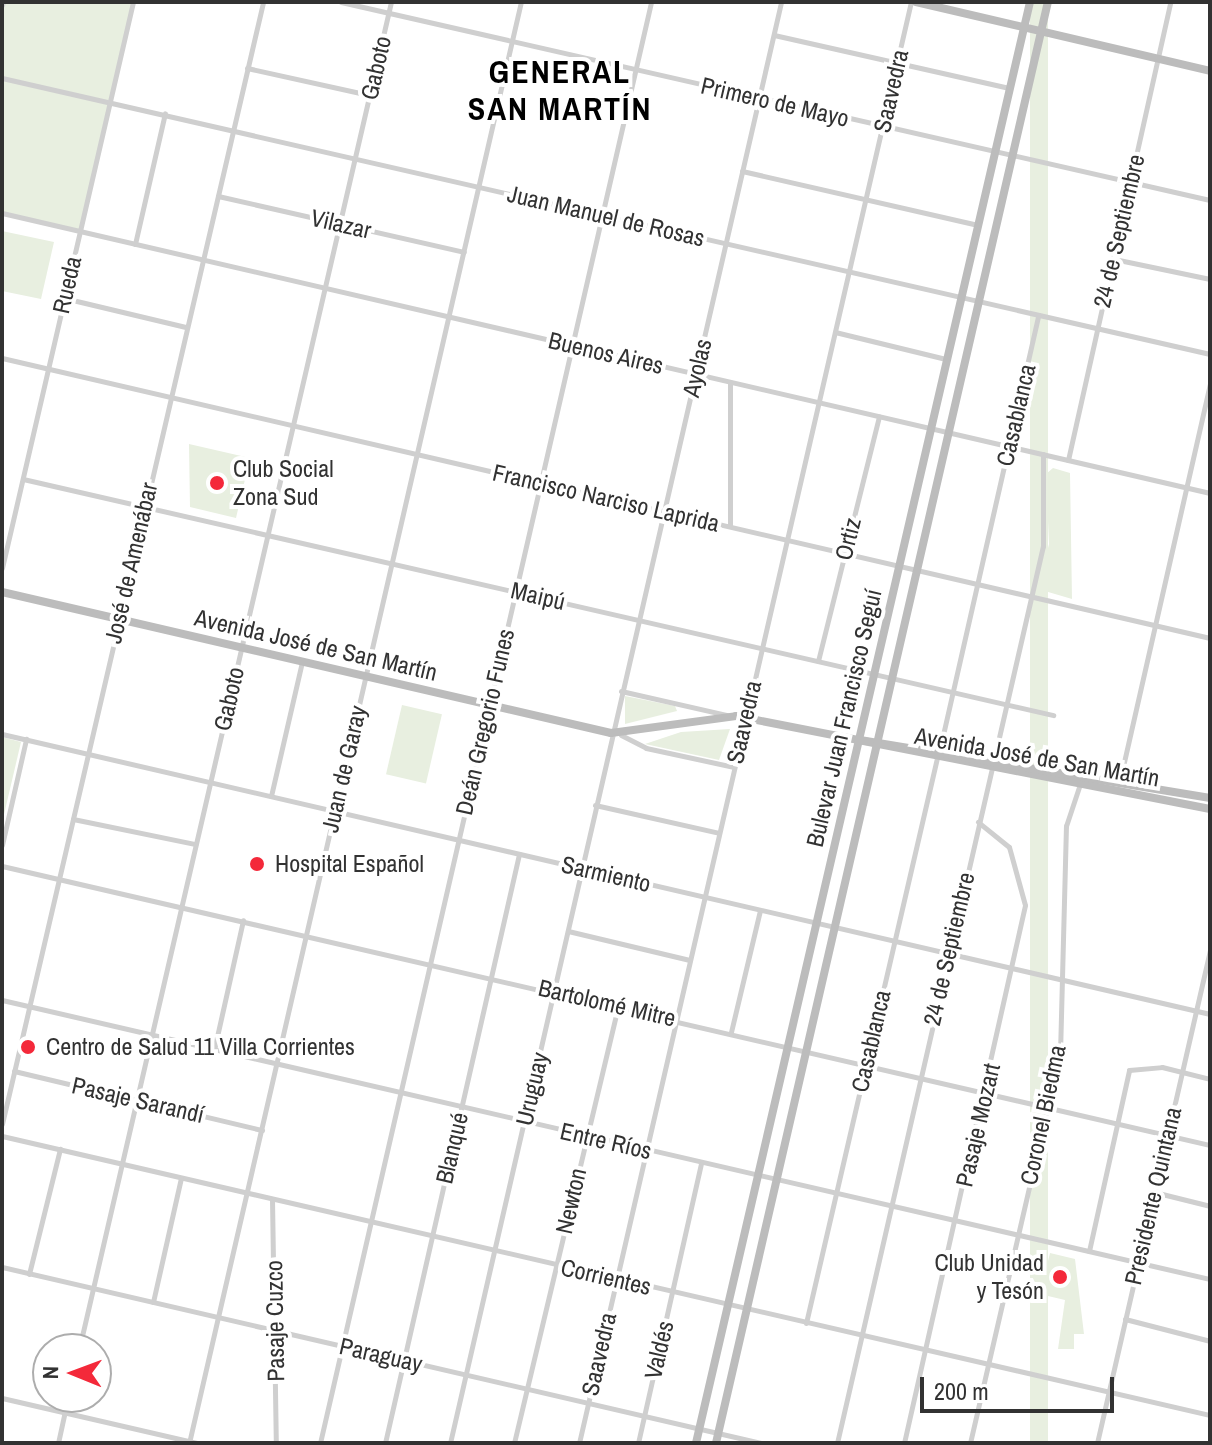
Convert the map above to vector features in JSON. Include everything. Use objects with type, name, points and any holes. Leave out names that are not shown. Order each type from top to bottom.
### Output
[{"type":"main road","points":[[913,2],[1210,71]]},
{"type":"main road","name":"Bulevar Juan Francisco Seguí","points":[[696,1443],[1030,2]]},
{"type":"main road","name":"Bulevar Juan Francisco Seguí","points":[[716,1443],[1048,2]]},
{"type":"main road","name":"Avenida José de San Martín","points":[[2,592],[621,735],[728,716],[859,740],[878,749],[938,753]]},
{"type":"main road","name":"Avenida José de San Martín","points":[[859,740],[880,738],[938,753],[1210,798]]},
{"type":"main road","name":"Avenida José de San Martín","points":[[991,762],[1080,784],[1210,809]]},
{"type":"street","name":"Rueda","points":[[2,568],[133,2]]},
{"type":"street","name":"José de Amenábar","points":[[2,1124],[263,2]]},
{"type":"street","name":"Primero de Mayo","points":[[341,2],[1210,200]]},
{"type":"street","name":"Gaboto","points":[[83,1333],[391,2]]},
{"type":"street","name":"Juan de Garay","points":[[192,1442],[218,1317],[521,2]]},
{"type":"street","name":"Deán Gregorio Funes","points":[[320,1443],[651,2]]},
{"type":"street","name":"Ayolas","points":[[611,733],[781,2]]},
{"type":"street","name":"Saavedra","points":[[579,1443],[913,2]]},
{"type":"street","name":"24 de Septiembre","points":[[1068,460],[1170,2]]},
{"type":"street","points":[[774,35],[1010,89]]},
{"type":"street","points":[[247,68],[369,95]]},
{"type":"street","name":"Juan Manuel de Rosas","points":[[2,78],[234,128],[478,187],[1210,354]]},
{"type":"street","points":[[135,244],[165,113]]},
{"type":"street","points":[[742,171],[978,225]]},
{"type":"street","name":"Vilazar","points":[[218,196],[464,252]]},
{"type":"street","name":"Buenos Aires","points":[[2,213],[1210,493]]},
{"type":"street","points":[[1114,259],[1210,279]]},
{"type":"street","points":[[64,298],[186,327]]},
{"type":"street","name":"Casablanca","points":[[806,1323],[1038,315]]},
{"type":"street","points":[[835,332],[947,359]]},
{"type":"street","name":"Francisco Narciso Laprida","points":[[2,358],[1210,638]]},
{"type":"street","points":[[730,382],[730,526]]},
{"type":"street","points":[[1118,791],[1210,384]]},
{"type":"street","name":"Ortiz","points":[[818,661],[879,416]]},
{"type":"street","name":"24 de Septiembre","points":[[837,1443],[1043,546],[1043,454]]},
{"type":"street","name":"Maipú","points":[[23,479],[1053,715]]},
{"type":"street","points":[[271,796],[302,662]]},
{"type":"street","name":"Avenida José de San Martín","points":[[621,691],[728,716]]},
{"type":"street","name":"Uruguay","points":[[450,1443],[555,991],[611,733]]},
{"type":"street","name":"Sarmiento","points":[[2,734],[1210,1014]]},
{"type":"street","name":"Avenida José de San Martín","points":[[621,735],[646,748],[734,767]]},
{"type":"street","points":[[2,845],[26,739]]},
{"type":"street","name":"Coronel Biedma","points":[[970,1443],[1060,1054],[1066,826],[1080,784]]},
{"type":"street","points":[[595,805],[719,833]]},
{"type":"street","points":[[73,819],[195,844]]},
{"type":"street","name":"Pasaje Mozart","points":[[904,1443],[1014,969],[1024,885],[1009,847],[978,822]]},
{"type":"street","name":"Blanqué","points":[[385,1443],[519,854]]},
{"type":"street","name":"Bartolomé Mitre","points":[[2,866],[676,1018],[1210,1145]]},
{"type":"street","points":[[731,1032],[760,910]]},
{"type":"street","points":[[214,1050],[243,920]]},
{"type":"street","points":[[568,931],[690,960]]},
{"type":"street","name":"Presidente Quintana","points":[[1097,1443],[1210,950]]},
{"type":"street","name":"Entre Ríos","points":[[2,1000],[701,1164],[758,1177],[777,1178],[1210,1279]]},
{"type":"street","name":"Newton","points":[[514,1443],[618,1005]]},
{"type":"street","points":[[1089,1251],[1129,1070],[1182,1072],[1210,1079]]},
{"type":"street","name":"Pasaje Sarandí","points":[[14,1071],[262,1130]]},
{"type":"street","name":"Corrientes","points":[[2,1136],[1108,1394],[1210,1415]]},
{"type":"street","points":[[29,1274],[60,1149]]},
{"type":"street","name":"Valdés","points":[[638,1443],[701,1164]]},
{"type":"street","points":[[153,1302],[181,1178]]},
{"type":"street","points":[[1154,1192],[1210,1206]]},
{"type":"street","name":"Pasaje Cuzco","points":[[272,1199],[276,1443]]},
{"type":"street","name":"Paraguay","points":[[2,1267],[761,1443]]},
{"type":"street","points":[[1125,1319],[1210,1341]]},
{"type":"street","points":[[2,1398],[32,1405]]},
{"type":"street","points":[[58,1443],[65,1413],[192,1442]]},
{"type":"green space","points":[[3,2],[133,2],[80,231],[2,213]]},
{"type":"green space","points":[[1030,2],[1048,2],[1048,1443],[1030,1443]]},
{"type":"green space","points":[[2,231],[54,242],[41,299],[2,291]]},
{"type":"green space","name":"Club Social Zona Sud","points":[[189,444],[250,458],[236,518],[190,507]]},
{"type":"green space","points":[[1053,468],[1070,473],[1072,599],[1038,589],[1049,544],[1046,474]]},
{"type":"green space","points":[[625,696],[675,706],[677,711],[625,724]]},
{"type":"green space","points":[[402,705],[442,714],[426,783],[386,774]]},
{"type":"green space","points":[[730,729],[719,760],[645,744],[681,732]]},
{"type":"green space","points":[[2,737],[21,742],[2,823]]},
{"type":"green space","points":[[1050,1253],[1075,1259],[1084,1334],[1074,1334],[1074,1349],[1058,1349],[1065,1300],[1048,1296],[1042,1285]]},
{"type":"place","name":"Club Social Zona Sud","points":[[217,483]]},
{"type":"place","name":"Hospital Español","points":[[257,864]]},
{"type":"place","name":"Centro de Salud 11 Villa Corrientes","points":[[28,1047]]},
{"type":"place","name":"Club Unidad y Tesón","points":[[1060,1277]]},
{"type":"district","name":"GENERAL SAN MARTÍN","points":[[560,92]]}]
